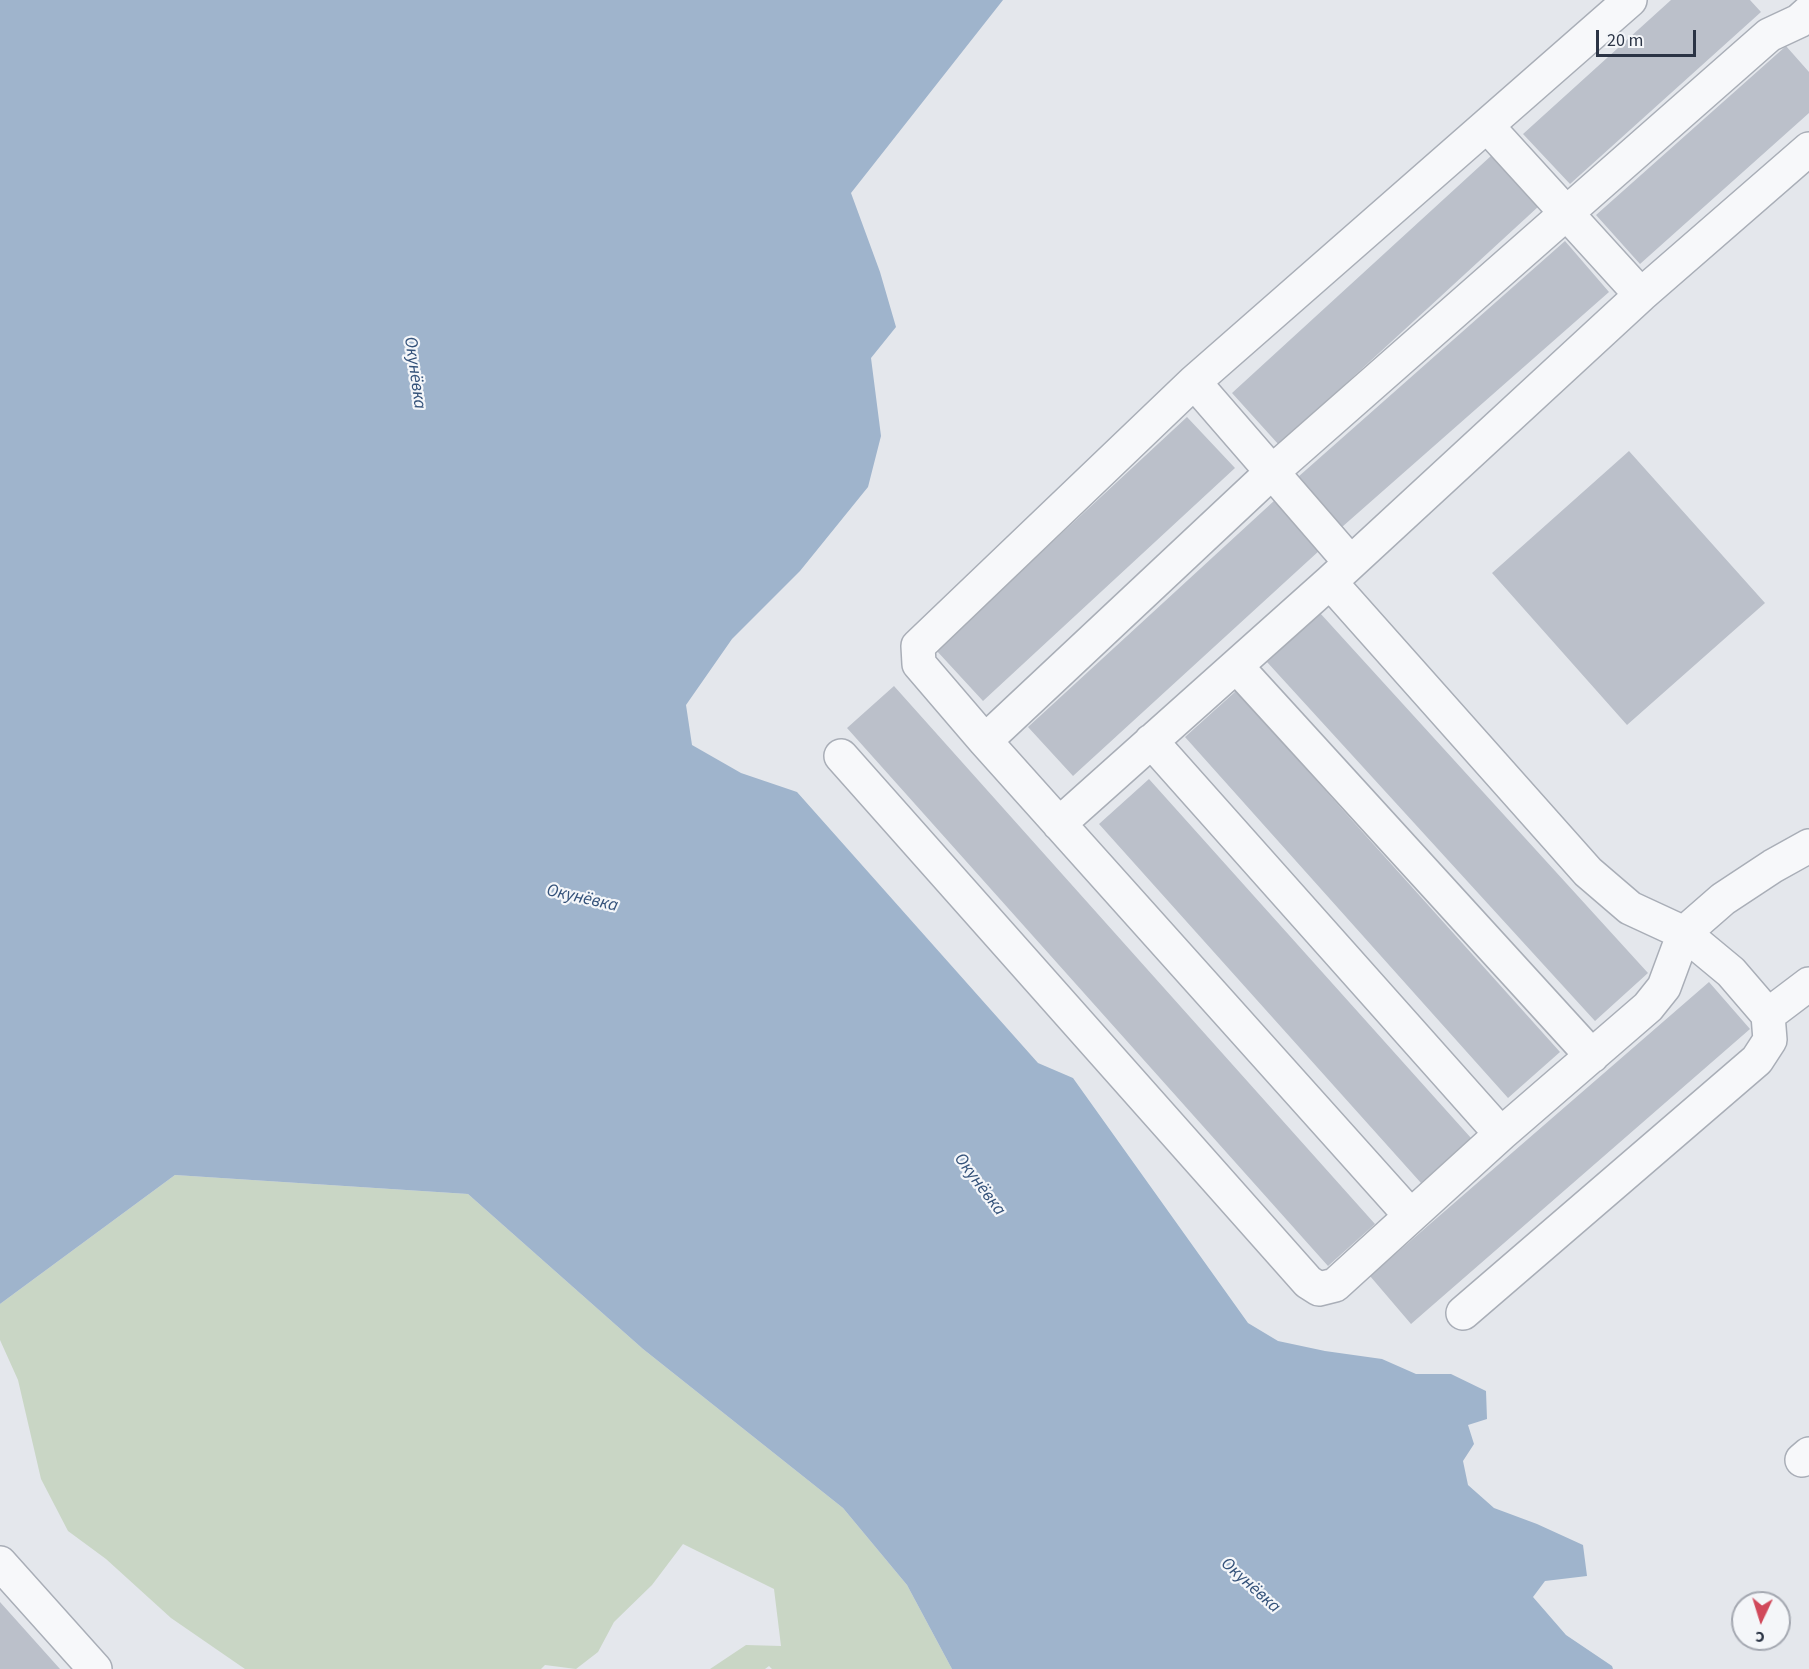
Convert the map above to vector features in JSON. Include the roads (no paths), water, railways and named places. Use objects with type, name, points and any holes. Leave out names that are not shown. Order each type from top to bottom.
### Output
[{"type":"street","points":[[1410,1215],[985,741],[919,664],[918,645],[1194,381],[1488,127],[1630,0]]},
{"type":"street","points":[[985,741],[1272,472],[1769,34],[1799,21],[1809,12]]},
{"type":"street","points":[[1488,127],[1641,295]]},
{"type":"street","points":[[1059,824],[1340,572],[1641,295],[1809,149]]},
{"type":"street","points":[[1194,381],[1272,472],[1340,572],[1588,872],[1630,908],[1684,933],[1731,972],[1768,1015],[1770,1040],[1757,1060],[1462,1313]]},
{"type":"street","points":[[1236,666],[1592,1056]]},
{"type":"street","points":[[1151,741],[1501,1134]]},
{"type":"street","points":[[841,756],[1308,1282],[1319,1288],[1335,1285],[1501,1134],[1648,1007],[1664,987],[1684,933],[1723,899],[1773,866],[1809,846]]},
{"type":"street","points":[[1768,1015],[1809,984]]},
{"type":"street","points":[[0,1563],[95,1669]]},
{"type":"water","name":"Окунёвка","points":[[0,0],[1003,0],[851,193],[880,272],[896,327],[871,358],[881,436],[868,487],[800,571],[732,639],[686,705],[692,745],[741,773],[797,792],[1038,1063],[1073,1078],[1248,1323],[1278,1341],[1325,1351],[1382,1359],[1416,1374],[1451,1374],[1486,1391],[1487,1419],[1468,1425],[1474,1444],[1463,1461],[1468,1485],[1494,1508],[1583,1545],[1587,1576],[1545,1581],[1533,1597],[1566,1635],[1612,1666],[1613,1669],[952,1669],[907,1585],[843,1508],[643,1349],[468,1194],[175,1175],[0,1304]]}]
